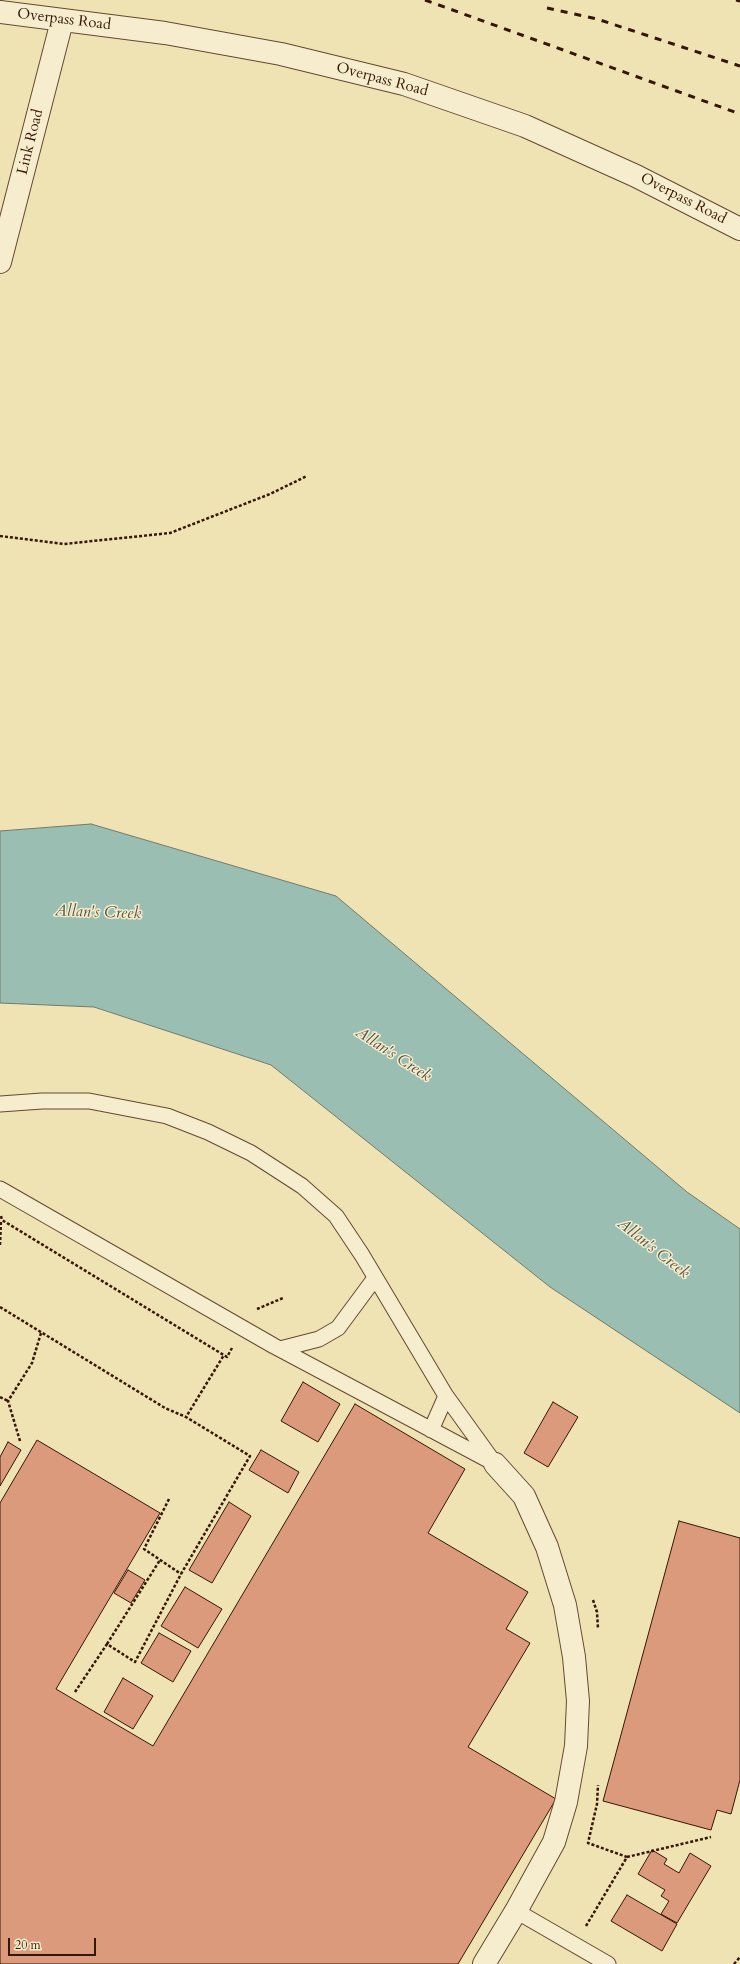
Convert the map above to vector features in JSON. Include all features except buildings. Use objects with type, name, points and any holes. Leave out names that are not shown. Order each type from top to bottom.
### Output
[{"type":"street","name":"Overpass Road","points":[[0,12],[165,33],[281,54],[404,84],[525,126],[636,176],[740,229]]},
{"type":"street","name":"Link Road","points":[[0,262],[62,21]]},
{"type":"street","points":[[484,1964],[516,1912],[554,1842],[566,1802],[576,1746],[578,1701],[574,1657],[565,1604],[547,1547],[524,1496],[495,1464]]},
{"type":"lane","points":[[0,1104],[42,1101],[89,1101],[167,1116],[208,1132],[251,1153],[302,1186],[336,1216],[362,1255],[446,1396],[495,1464]]},
{"type":"lane","points":[[0,1189],[280,1349],[495,1464]]},
{"type":"lane","points":[[280,1349],[319,1339],[338,1328],[375,1278]]},
{"type":"lane","points":[[431,1430],[446,1396]]},
{"type":"lane","points":[[516,1912],[608,1964]]},
{"type":"path","points":[[0,536],[64,544],[170,533],[270,494],[307,476]]},
{"type":"path","points":[[0,1212],[0,1245]]},
{"type":"path","points":[[1,1220],[227,1357],[233,1347]]},
{"type":"path","points":[[0,1307],[165,1408],[186,1417],[250,1456],[181,1574],[135,1662],[107,1644]]},
{"type":"path","points":[[8,1401],[32,1363],[41,1333]]},
{"type":"path","points":[[186,1417],[224,1355]]},
{"type":"path","points":[[0,1397],[8,1401],[20,1441]]},
{"type":"path","points":[[170,1499],[144,1550],[181,1574]]},
{"type":"path","points":[[75,1692],[160,1560]]},
{"type":"path","points":[[591,1597],[597,1612],[598,1635]]},
{"type":"path","points":[[598,1781],[597,1804],[588,1843],[627,1857],[711,1837]]},
{"type":"path","points":[[575,1945],[627,1857]]},
{"type":"path","points":[[734,1964],[740,1957]]},
{"type":"water","name":"Allan's Creek","points":[[91,824],[336,896],[687,1192],[740,1229],[740,1413],[550,1287],[271,1065],[94,1007],[0,1003],[0,831]]},
{"type":"railway","points":[[425,0],[740,114]]},
{"type":"railway","points":[[736,0],[740,1]]},
{"type":"railway","points":[[547,8],[597,19],[740,66]]}]
